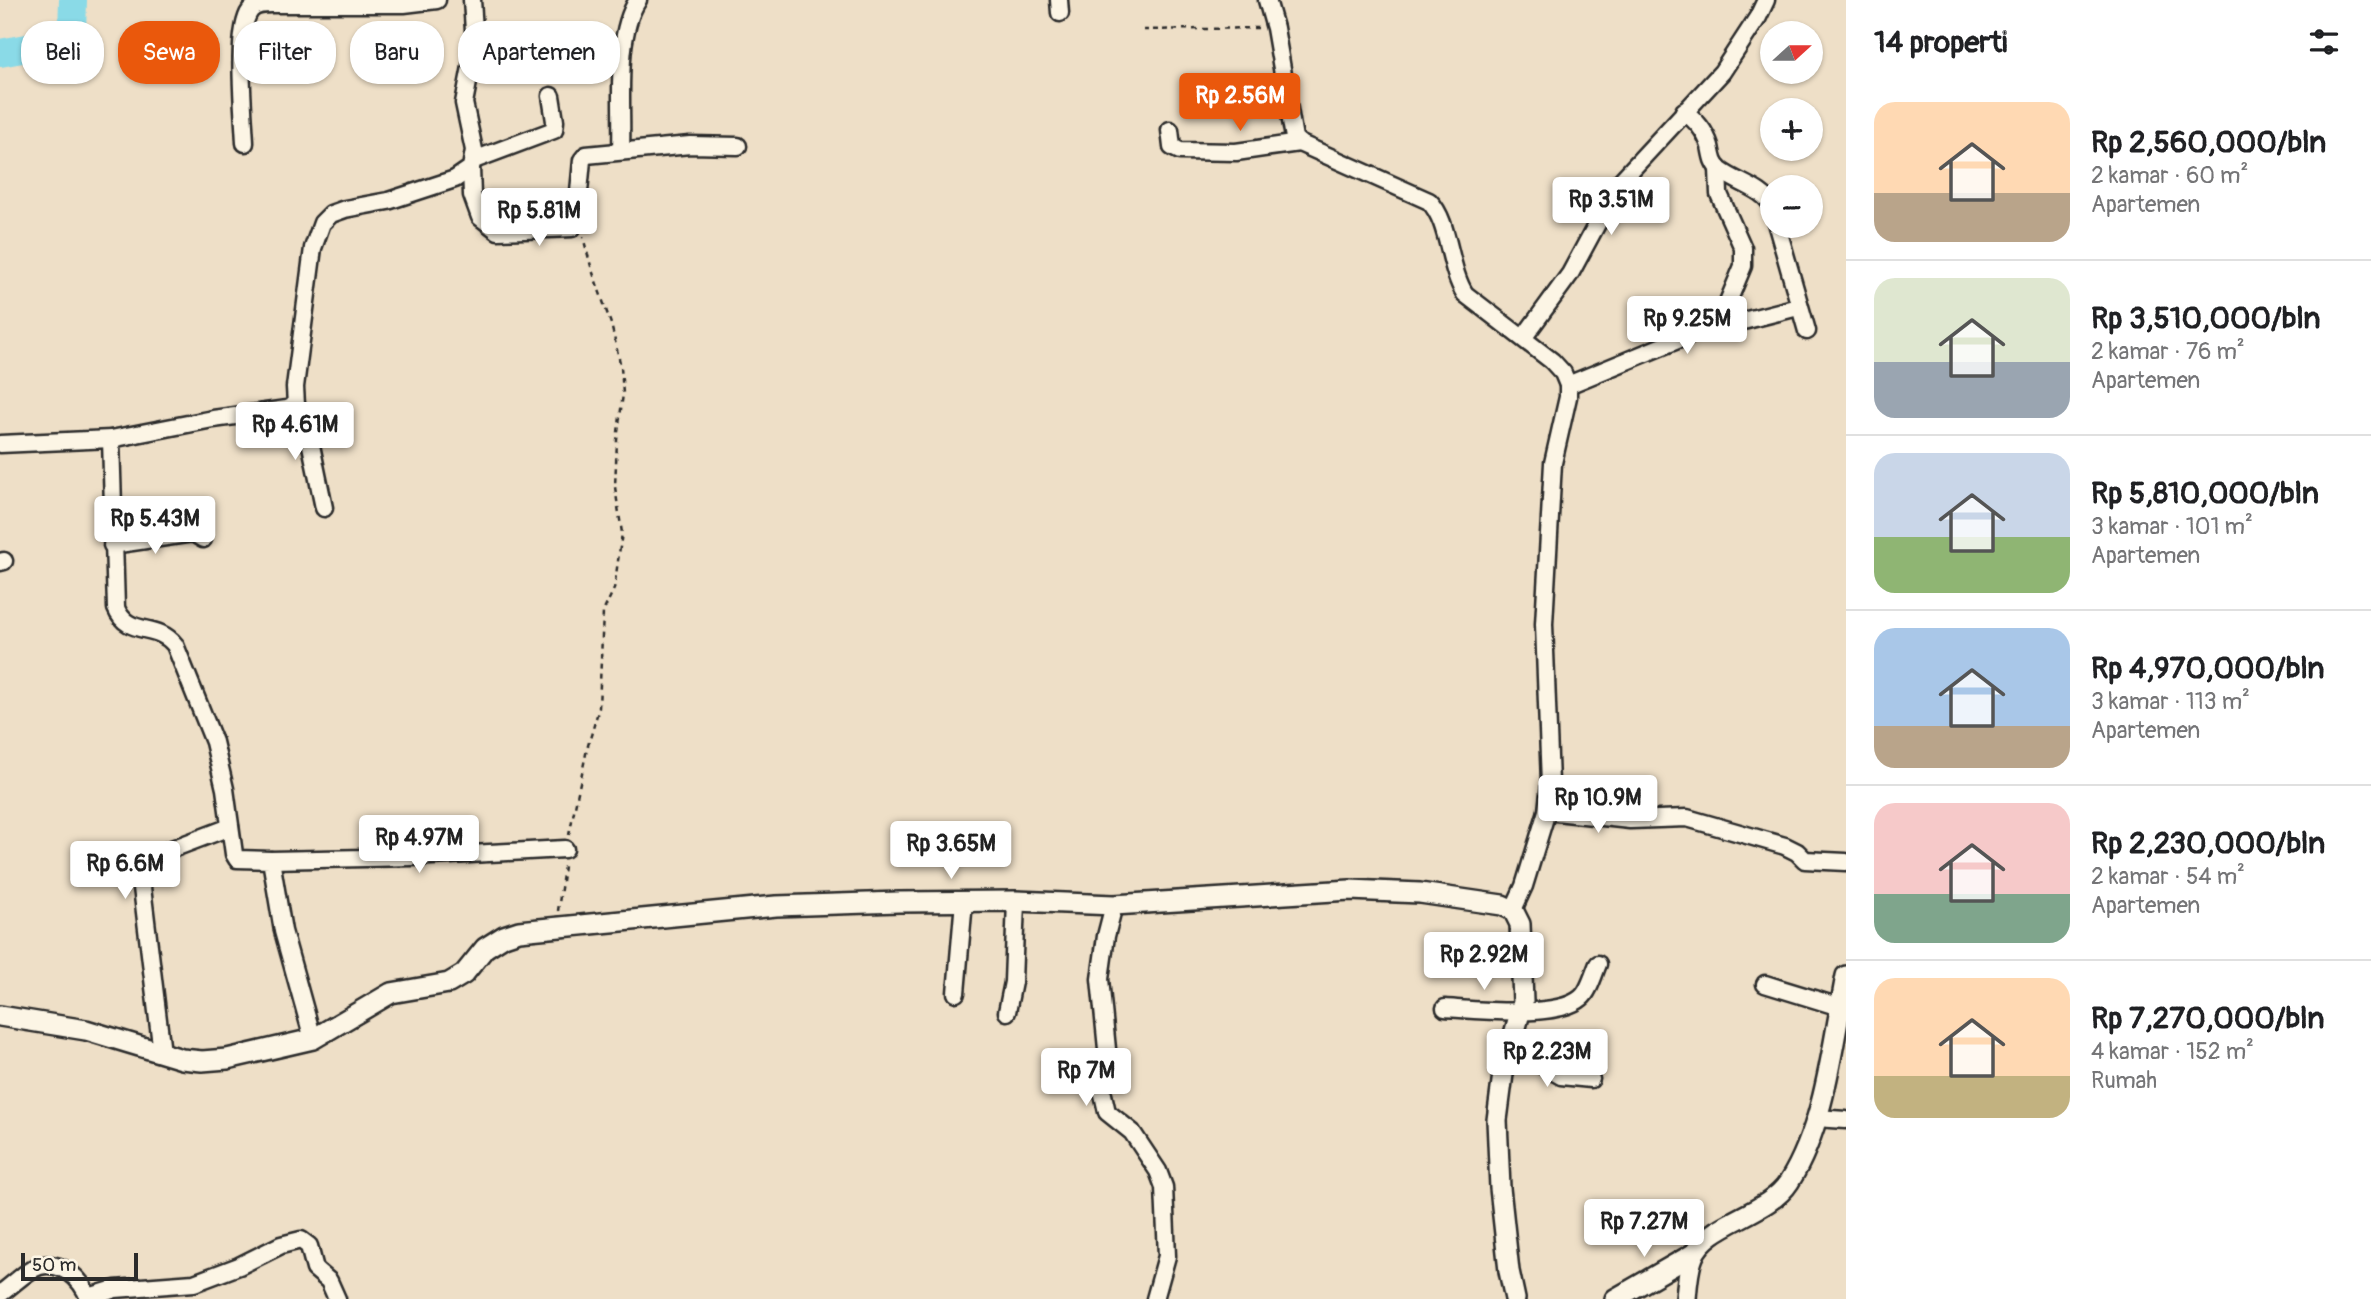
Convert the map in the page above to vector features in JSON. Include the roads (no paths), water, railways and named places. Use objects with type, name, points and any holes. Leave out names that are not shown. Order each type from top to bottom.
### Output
[{"type":"street","points":[[246,143],[242,40],[247,17],[253,8],[276,4],[404,4],[437,0]]},
{"type":"street","points":[[472,0],[475,46],[464,103],[473,164],[472,195],[480,217],[498,231],[572,228],[577,213],[584,156],[621,150],[690,145],[738,146]]},
{"type":"street","points":[[621,150],[624,36],[638,0]]},
{"type":"street","points":[[1267,0],[1275,28],[1292,133],[1298,143]]},
{"type":"street","points":[[1524,337],[1570,274],[1619,183],[1722,72],[1766,0]]},
{"type":"street","points":[[324,508],[307,426],[296,405],[295,387],[313,248],[322,223],[331,214],[345,209],[388,201],[455,179],[473,164],[554,130],[551,96]]},
{"type":"street","points":[[1684,111],[1704,132],[1712,159],[1718,168],[1760,193]]},
{"type":"street","points":[[1170,130],[1172,147],[1180,151],[1236,152],[1298,143],[1429,201],[1439,215],[1458,283],[1465,294],[1552,361],[1569,385],[1553,463],[1544,624],[1550,783],[1547,811],[1524,886],[1513,910]]},
{"type":"street","points":[[1717,328],[1743,266],[1744,257],[1743,248],[1719,194],[1718,168]]},
{"type":"street","points":[[1780,238],[1807,331]]},
{"type":"street","points":[[1569,385],[1692,334],[1798,307]]},
{"type":"street","points":[[0,444],[111,439],[213,419],[287,409],[296,405]]},
{"type":"street","points":[[111,439],[112,545],[116,608],[129,625],[163,633],[175,645],[214,742],[225,789],[232,848],[237,859],[398,857],[565,849]]},
{"type":"street","points":[[112,545],[193,533],[203,539]]},
{"type":"street","points":[[1547,811],[1630,820],[1687,818],[1785,846],[1805,860],[1846,862]]},
{"type":"street","points":[[162,1053],[140,871],[142,864],[148,858],[230,827]]},
{"type":"street","points":[[271,860],[283,931],[313,1039]]},
{"type":"street","points":[[0,1016],[86,1030],[182,1059],[202,1061],[227,1059],[313,1039],[391,993],[449,983],[458,978],[485,948],[519,931],[776,906],[964,901],[1114,905],[1349,890],[1420,893],[1502,905],[1513,910],[1520,924],[1524,995],[1522,1012],[1503,1074],[1497,1120],[1497,1149],[1507,1257],[1514,1299]]},
{"type":"street","points":[[956,993],[964,901]]},
{"type":"street","points":[[1007,1012],[1013,982],[1016,901]]},
{"type":"street","points":[[1114,905],[1100,979],[1107,1049],[1103,1102],[1107,1112],[1138,1140],[1158,1171],[1164,1187],[1167,1256],[1154,1299]]},
{"type":"street","points":[[1445,1008],[1522,1012],[1572,1004],[1583,998],[1598,964]]},
{"type":"street","points":[[1615,1299],[1693,1254],[1722,1228],[1779,1195],[1791,1177],[1816,1118],[1846,976]]},
{"type":"street","points":[[1765,984],[1840,1007]]},
{"type":"street","points":[[1509,1054],[1527,1056],[1561,1076],[1591,1079]]},
{"type":"street","points":[[1816,1118],[1846,1120]]},
{"type":"street","points":[[0,1294],[37,1265],[57,1264],[79,1279],[89,1298],[114,1289],[196,1291],[281,1245],[301,1240],[309,1246],[315,1269],[329,1281],[337,1299]]},
{"type":"street","points":[[1686,1299],[1693,1254]]},
{"type":"waterway","points":[[0,53],[49,44],[72,32],[73,0]]}]
